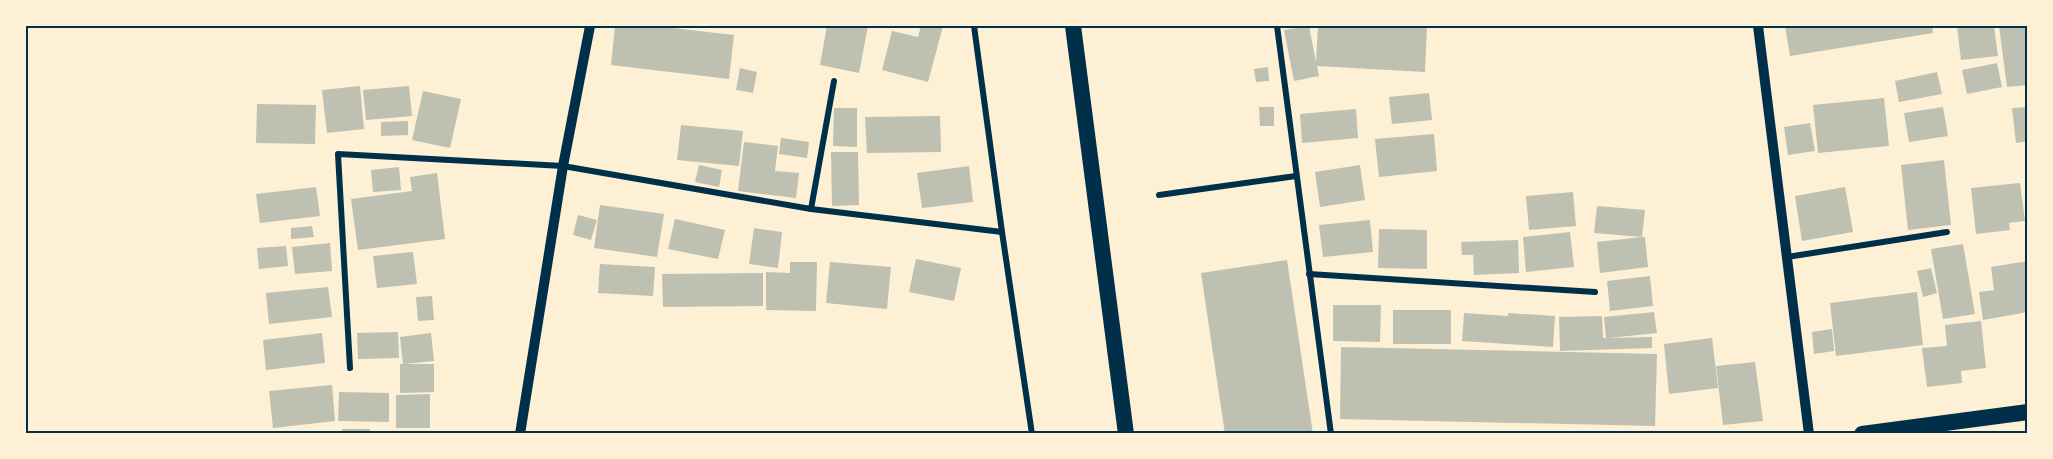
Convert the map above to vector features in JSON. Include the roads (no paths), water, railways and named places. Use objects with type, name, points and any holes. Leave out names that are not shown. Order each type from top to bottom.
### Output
[{"type":"highway","points":[[1073,26],[1126,434]]},
{"type":"highway","points":[[1862,434],[2028,412]]},
{"type":"street","points":[[520,434],[562,166],[590,26]]},
{"type":"street","points":[[974,26],[1032,434]]},
{"type":"street","points":[[1277,26],[1331,434]]},
{"type":"street","points":[[1758,26],[1809,434]]},
{"type":"street","points":[[811,209],[834,81]]},
{"type":"street","points":[[350,368],[338,154],[562,166],[811,209],[1002,232]]},
{"type":"street","points":[[1159,195],[1296,176]]},
{"type":"street","points":[[1787,257],[1947,232]]},
{"type":"street","points":[[1309,274],[1595,292]]}]
